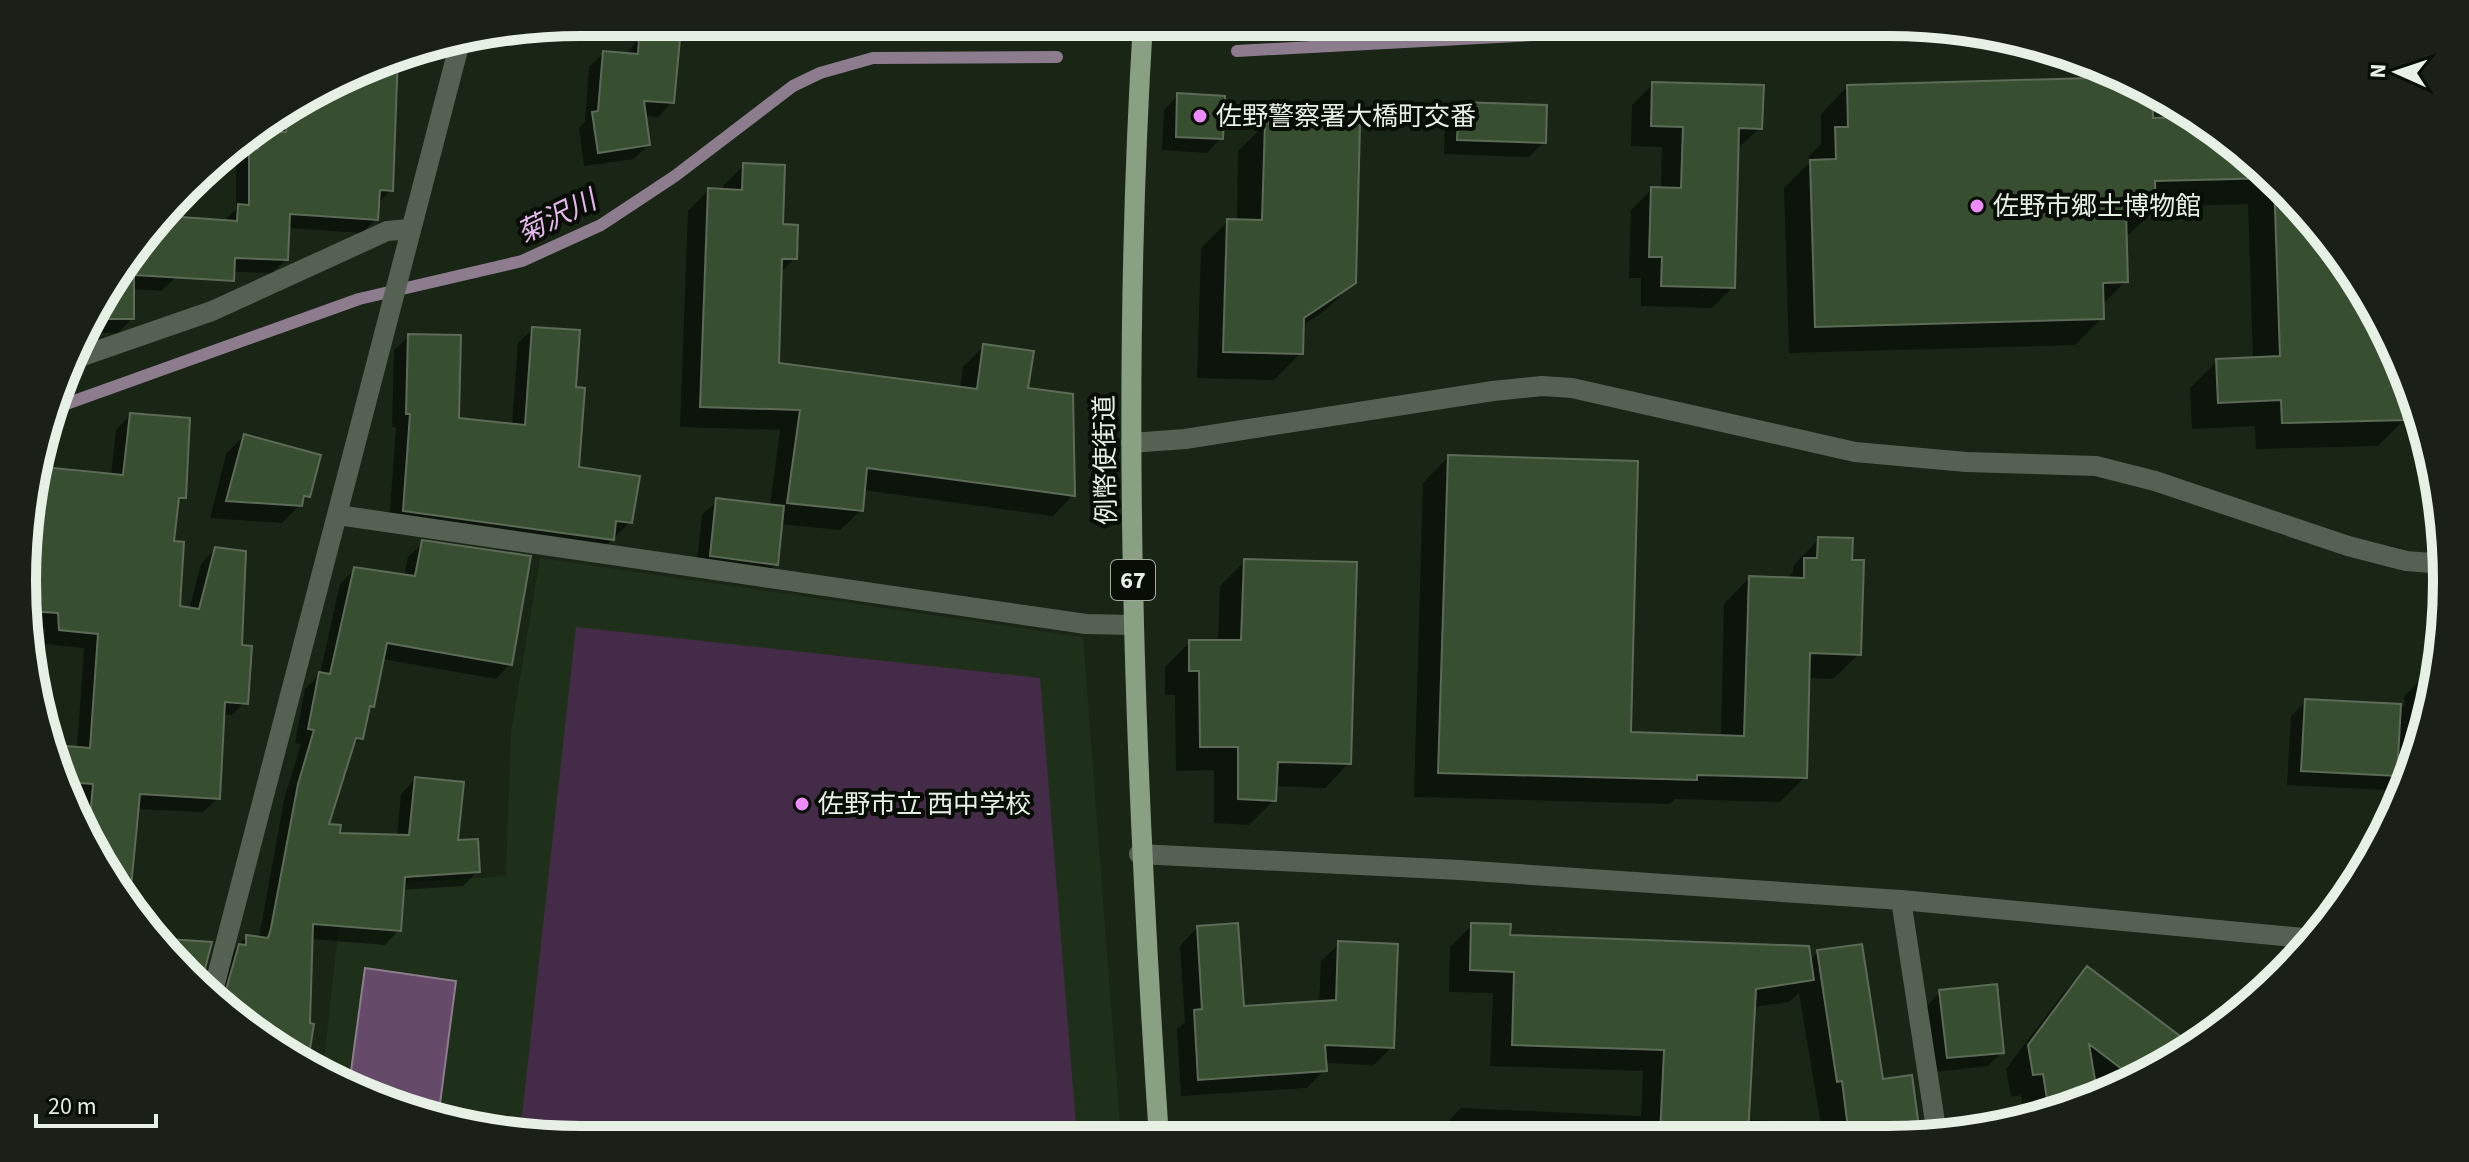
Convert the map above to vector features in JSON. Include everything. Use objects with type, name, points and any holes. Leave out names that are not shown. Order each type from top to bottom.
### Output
[{"type":"main road","name":"例幣使街道","points":[[1142,36],[1130,282],[1133,625],[1139,854],[1158,1126]]},
{"type":"street","points":[[215,984],[458,50]]},
{"type":"street","points":[[85,355],[212,311],[387,231],[409,229]]},
{"type":"street","points":[[1131,443],[1216,435],[1493,391],[1542,386],[1572,388],[1855,452],[2117,470],[2348,546],[2406,561],[2433,563]]},
{"type":"street","points":[[338,515],[1086,624],[1133,625]]},
{"type":"street","points":[[1139,854],[1459,870],[1901,900],[2300,938]]},
{"type":"street","points":[[1901,900],[1935,1124]]},
{"type":"shaded area","name":"佐野市立 西中学校","points":[[540,558],[1083,637],[1120,1126],[545,1125],[475,1116],[440,1107],[372,1085],[324,1061],[340,915],[356,886],[506,876],[511,732]]},
{"type":"shaded area","name":"佐野市立 西中学校","points":[[576,627],[1040,678],[1076,1126],[581,1126],[521,1122]]},
{"type":"shaded area","points":[[365,968],[456,981],[440,1107],[351,1075]]},
{"type":"building","points":[[639,36],[680,39],[674,103],[644,101],[650,145],[598,153],[592,112],[598,111],[603,51],[638,54]]},
{"type":"building","points":[[397,68],[393,191],[380,190],[378,220],[290,214],[288,260],[235,258],[234,281],[134,275],[134,319],[103,319],[128,278],[176,217],[237,221],[238,204],[249,205],[249,149],[258,149],[258,143],[272,132],[286,132],[287,122],[308,109],[372,77]]},
{"type":"building","points":[[2099,78],[2153,105],[2153,118],[2174,118],[2191,128],[2255,178],[2155,181],[2156,212],[2126,213],[2128,282],[2103,283],[2104,319],[1815,327],[1810,160],[1836,159],[1835,127],[1848,127],[1847,85]]},
{"type":"building","points":[[1652,82],[1764,85],[1762,129],[1739,128],[1735,288],[1661,286],[1662,257],[1649,257],[1651,187],[1681,188],[1683,127],[1651,126]]},
{"type":"building","name":"佐野警察署大橋町交番","points":[[1177,93],[1225,96],[1223,139],[1176,137]]},
{"type":"building","points":[[1459,102],[1547,105],[1546,143],[1457,140]]},
{"type":"building","points":[[1265,122],[1360,125],[1356,283],[1304,318],[1303,354],[1223,352],[1227,219],[1262,220]]},
{"type":"building","points":[[743,163],[785,165],[783,224],[798,225],[797,259],[782,259],[779,363],[977,389],[983,344],[1034,351],[1028,388],[1073,394],[1075,496],[867,468],[863,511],[787,503],[800,410],[700,407],[708,188],[742,190]]},
{"type":"building","points":[[2275,198],[2320,249],[2360,309],[2392,372],[2407,420],[2282,423],[2281,400],[2218,403],[2216,359],[2280,356]]},
{"type":"building","points":[[532,327],[580,330],[576,387],[585,388],[579,467],[640,476],[632,523],[616,521],[614,540],[403,511],[410,414],[406,414],[408,334],[461,335],[459,418],[525,425]]},
{"type":"building","points":[[130,413],[190,418],[186,498],[179,498],[174,541],[184,542],[180,606],[199,609],[215,547],[246,551],[242,645],[252,646],[248,704],[225,702],[220,799],[140,794],[131,888],[90,818],[93,784],[74,783],[62,746],[90,748],[98,634],[59,630],[58,613],[37,612],[36,581],[37,545],[48,467],[123,475]]},
{"type":"building","points":[[244,434],[321,455],[310,497],[304,496],[302,506],[226,501]]},
{"type":"building","points":[[1448,455],[1638,461],[1631,732],[1744,736],[1749,576],[1804,578],[1804,558],[1817,558],[1818,537],[1853,538],[1852,560],[1864,560],[1861,655],[1810,653],[1807,778],[1697,775],[1697,780],[1438,773]]},
{"type":"building","points":[[716,498],[784,506],[778,565],[710,556]]},
{"type":"building","points":[[422,540],[531,556],[512,665],[387,643],[374,707],[370,706],[363,739],[356,738],[329,824],[341,825],[340,833],[409,835],[415,777],[464,782],[458,840],[478,839],[480,872],[405,877],[401,931],[313,924],[310,1023],[314,1024],[309,1054],[225,993],[239,944],[246,945],[246,935],[268,938],[298,784],[314,730],[308,729],[319,672],[330,674],[354,567],[415,576]]},
{"type":"building","points":[[1244,559],[1357,562],[1351,764],[1278,762],[1276,801],[1238,799],[1238,747],[1200,747],[1199,671],[1189,671],[1189,640],[1241,640]]},
{"type":"building","points":[[2305,699],[2401,704],[2397,776],[2301,771]]},
{"type":"building","points":[[1238,923],[1244,1006],[1336,1000],[1338,941],[1398,944],[1394,1048],[1325,1045],[1327,1071],[1198,1080],[1194,1010],[1202,1009],[1197,926]]},
{"type":"building","points":[[1471,923],[1511,924],[1510,935],[1809,946],[1814,980],[1756,989],[1749,1126],[1660,1126],[1664,1050],[1512,1045],[1514,972],[1470,970]]},
{"type":"building","points":[[170,939],[212,942],[204,973]]},
{"type":"building","points":[[1862,944],[1883,1079],[1912,1075],[1919,1125],[1848,1126],[1842,1081],[1837,1082],[1817,950]]},
{"type":"building","points":[[2087,966],[2183,1039],[2125,1072],[2089,1044],[2096,1085],[2047,1102],[2043,1074],[2033,1075],[2028,1045]]},
{"type":"building","points":[[1997,984],[2004,1053],[1947,1058],[1939,990]]},
{"type":"waterway","name":"菊沢川","points":[[1237,51],[1515,36]]},
{"type":"waterway","name":"菊沢川","points":[[66,404],[359,299],[522,261],[601,225],[675,176],[793,86],[820,73],[873,58],[1057,57]]},
{"type":"place","name":"佐野警察署大橋町交番","points":[[1200,116]]},
{"type":"place","name":"佐野市郷土博物館","points":[[1977,206]]},
{"type":"place","name":"佐野市立 西中学校","points":[[802,804]]}]
